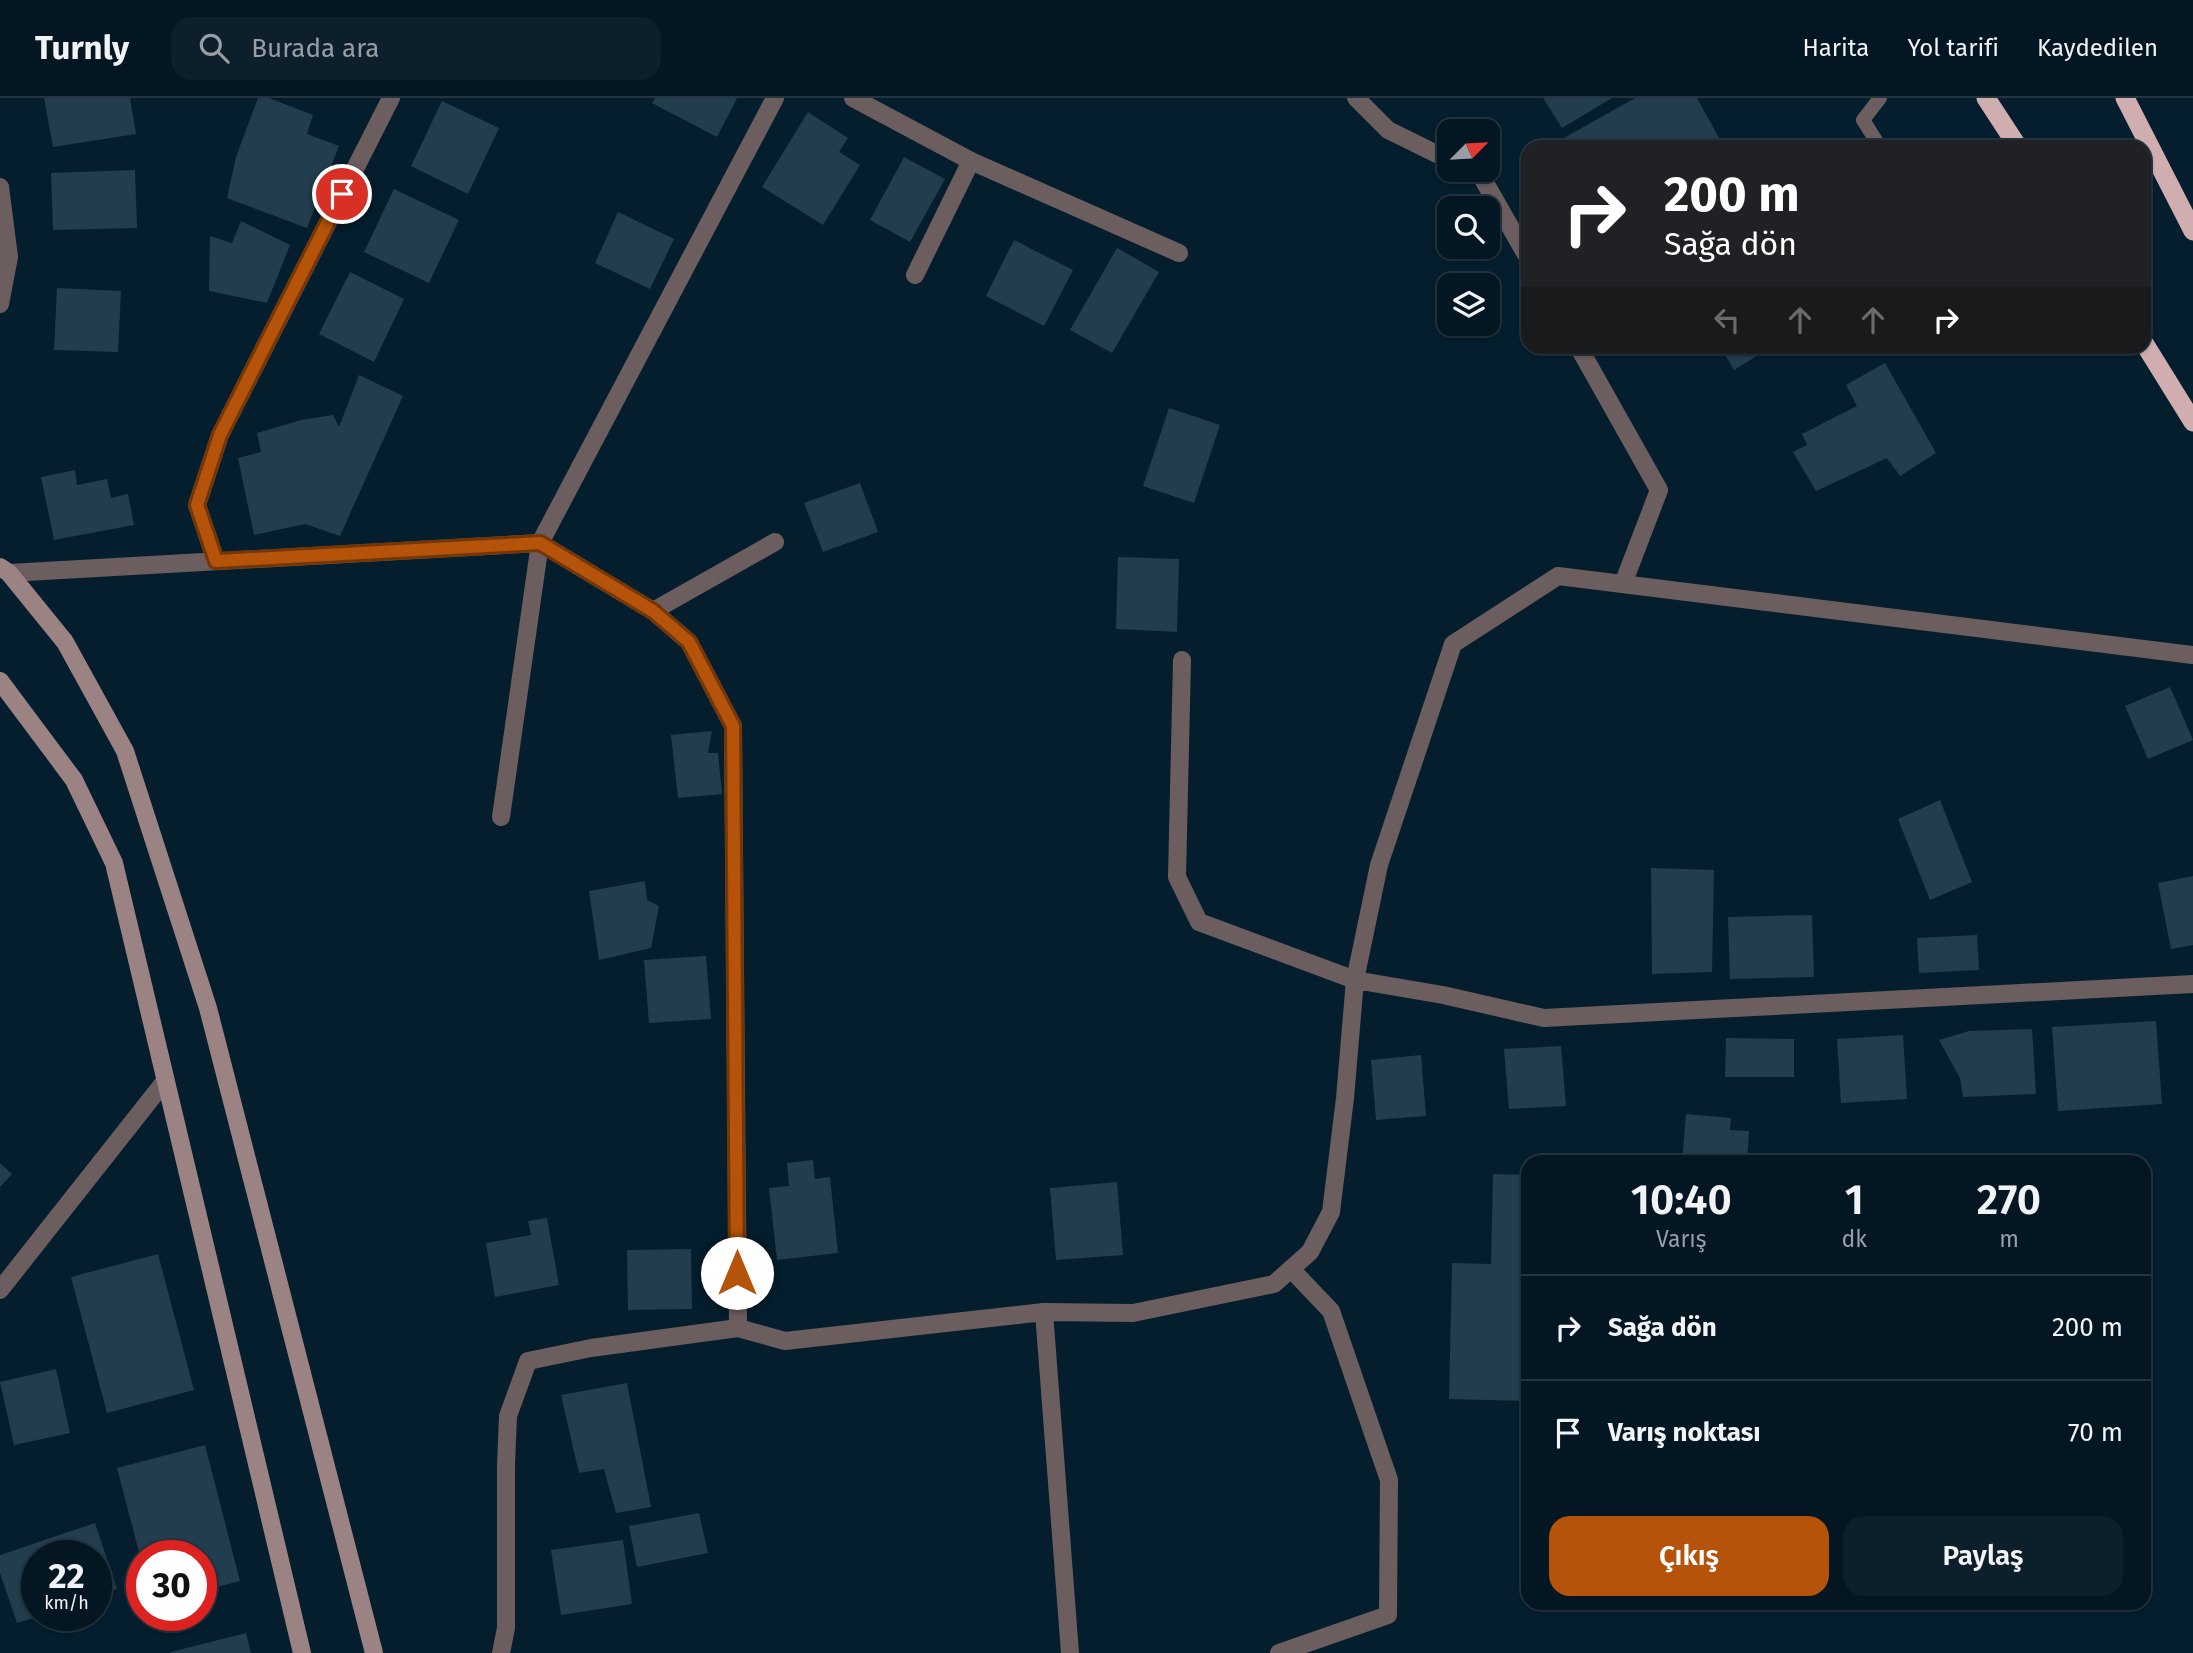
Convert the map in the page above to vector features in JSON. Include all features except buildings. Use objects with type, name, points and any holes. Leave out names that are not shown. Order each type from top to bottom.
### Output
[{"type":"highway","points":[[1986,98],[2013,140]]},
{"type":"highway","points":[[2124,98],[2146,140]]},
{"type":"highway","points":[[2151,150],[2193,232]]},
{"type":"highway","points":[[2151,354],[2193,422]]},
{"type":"main road","points":[[4,570],[65,642],[125,751],[208,1008],[374,1653]]},
{"type":"main road","points":[[0,681],[74,780],[114,863],[302,1653]]},
{"type":"street","points":[[216,561],[197,505],[220,435],[391,98]]},
{"type":"street","points":[[500,817],[540,543],[775,98]]},
{"type":"street","points":[[853,98],[971,161],[1179,253]]},
{"type":"street","points":[[1356,98],[1388,130],[1437,153]]},
{"type":"street","points":[[915,275],[971,161]]},
{"type":"street","points":[[1485,182],[1521,246]]},
{"type":"street","points":[[0,187],[9,257],[0,304]]},
{"type":"street","points":[[1582,354],[1659,490],[1623,584]]},
{"type":"street","points":[[653,611],[775,542]]},
{"type":"street","points":[[4,570],[540,543],[653,611],[689,642],[733,726],[738,1328]]},
{"type":"street","points":[[501,1653],[506,1628],[508,1416],[528,1361],[591,1348],[738,1328],[785,1340],[1044,1312],[1133,1313],[1274,1284],[1310,1252],[1331,1212],[1345,1098],[1355,980],[1379,865],[1453,644],[1558,576],[2193,655]]},
{"type":"street","points":[[1182,660],[1177,877],[1199,922],[1355,980],[1443,995],[1544,1018],[2193,984]]},
{"type":"street","points":[[0,1290],[165,1081]]},
{"type":"street","points":[[1279,1653],[1388,1615],[1389,1480],[1331,1311],[1291,1269]]},
{"type":"street","points":[[1044,1312],[1070,1653]]},
{"type":"lane","points":[[1876,140],[1863,120],[1880,98]]},
{"type":"route","points":[[342,194],[220,435],[197,505],[216,561],[540,543],[653,611],[689,642],[733,726],[737,1273]]}]
